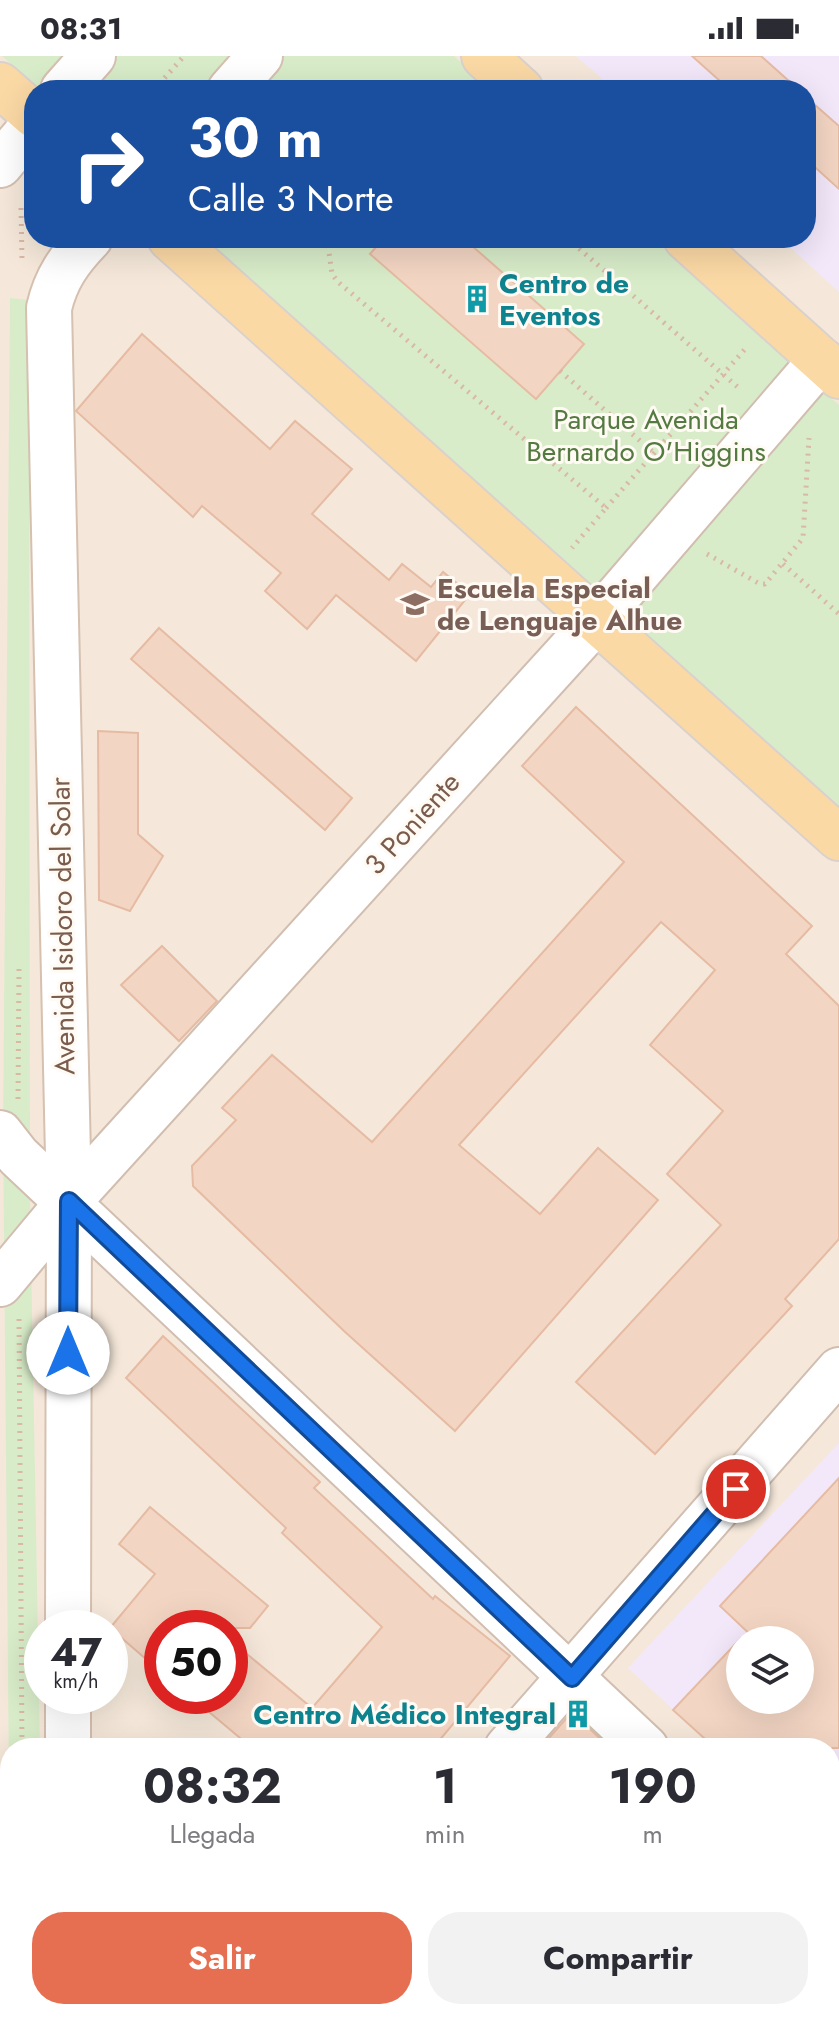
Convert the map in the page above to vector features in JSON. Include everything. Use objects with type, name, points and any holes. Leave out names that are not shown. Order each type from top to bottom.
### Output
[{"type":"main road","points":[[484,56],[510,80]]},
{"type":"main road","points":[[0,85],[24,106]]},
{"type":"main road","points":[[181,248],[839,838]]},
{"type":"main road","points":[[697,248],[830,368]]},
{"type":"street","points":[[72,80],[93,56]]},
{"type":"street","points":[[239,80],[260,56]]},
{"type":"street","points":[[0,165],[24,136]]},
{"type":"street","name":"Avenida Isidoro del Solar","points":[[68,1610],[69,1201],[49,308],[54,285],[66,264],[81,248]]},
{"type":"street","name":"3 Poniente","points":[[9,1273],[69,1201],[598,619],[782,405],[830,368]]},
{"type":"street","points":[[0,1133],[18,1156],[635,1738]]},
{"type":"street","points":[[516,1738],[839,1370]]},
{"type":"street","points":[[68,1714],[68,1738]]},
{"type":"path","points":[[163,80],[184,56]]},
{"type":"path","points":[[328,248],[332,274],[338,282],[606,508]]},
{"type":"path","points":[[578,248],[750,399],[760,387],[810,429],[803,538],[783,564],[765,584],[760,584],[704,553]]},
{"type":"path","points":[[562,559],[773,317]]},
{"type":"path","points":[[560,371],[654,453]]},
{"type":"path","points":[[783,564],[839,614]]},
{"type":"path","points":[[9,1273],[22,1738]]},
{"type":"shaded area","points":[[0,56],[839,56],[839,1738],[0,1738]]},
{"type":"shaded area","points":[[576,56],[839,56],[839,292],[791,248],[816,248],[816,80],[604,80]]},
{"type":"shaded area","points":[[839,1443],[839,1738],[704,1738],[628,1668]]},
{"type":"green space","points":[[2,56],[454,56],[480,80],[29,80]]},
{"type":"green space","name":"Parque Avenida Bernardo O'Higgins","points":[[214,248],[667,248],[839,405],[839,818]]},
{"type":"green space","points":[[10,298],[29,300],[30,1200],[37,1610],[24,1610],[24,1714],[39,1714],[40,1738],[9,1738],[3,1133]]},
{"type":"building","points":[[692,56],[761,56],[788,80],[719,80]]},
{"type":"building","points":[[816,106],[839,126],[839,189],[816,168]]},
{"type":"building","name":"Centro de Eventos","points":[[375,248],[474,248],[584,344],[536,399],[370,254]]},
{"type":"building","points":[[142,334],[270,449],[295,421],[352,469],[312,514],[389,580],[402,564],[431,587],[443,572],[470,594],[416,661],[336,595],[307,629],[265,591],[281,573],[202,506],[193,517],[76,411]]},
{"type":"building","points":[[159,628],[352,798],[325,830],[131,659]]},
{"type":"building","points":[[576,707],[812,926],[786,954],[839,1006],[839,1239],[785,1299],[792,1306],[655,1454],[576,1382],[721,1225],[667,1174],[723,1111],[650,1045],[715,970],[661,922],[459,1145],[540,1214],[598,1148],[658,1200],[455,1431],[344,1331],[193,1186],[192,1166],[236,1120],[222,1108],[272,1055],[372,1142],[624,862],[522,766]]},
{"type":"building","points":[[98,731],[138,733],[138,834],[163,856],[130,911],[99,900]]},
{"type":"building","points":[[162,946],[217,1001],[179,1041],[121,985]]},
{"type":"building","points":[[163,1336],[320,1482],[314,1488],[433,1599],[435,1596],[510,1656],[441,1738],[240,1738],[211,1714],[248,1714],[248,1655],[312,1708],[382,1627],[282,1533],[286,1528],[126,1378]]},
{"type":"building","points":[[839,1478],[839,1738],[704,1738],[673,1710],[726,1654],[726,1714],[814,1714],[814,1626],[741,1626],[720,1606]]},
{"type":"building","points":[[150,1507],[268,1606],[250,1628],[248,1610],[144,1610],[144,1657],[128,1644],[128,1610],[125,1610],[155,1574],[119,1544]]},
{"type":"building","points":[[572,1712],[599,1738],[549,1738]]},
{"type":"place","name":"Centro de Eventos","points":[[477,299]]},
{"type":"place","name":"Escuela Especial de Lenguaje Alhue","points":[[415,604]]},
{"type":"place","name":"Centro Médico Integral","points":[[578,1714]]},
{"type":"route","points":[[68,1353],[69,1201],[572,1678],[736,1489]]}]
